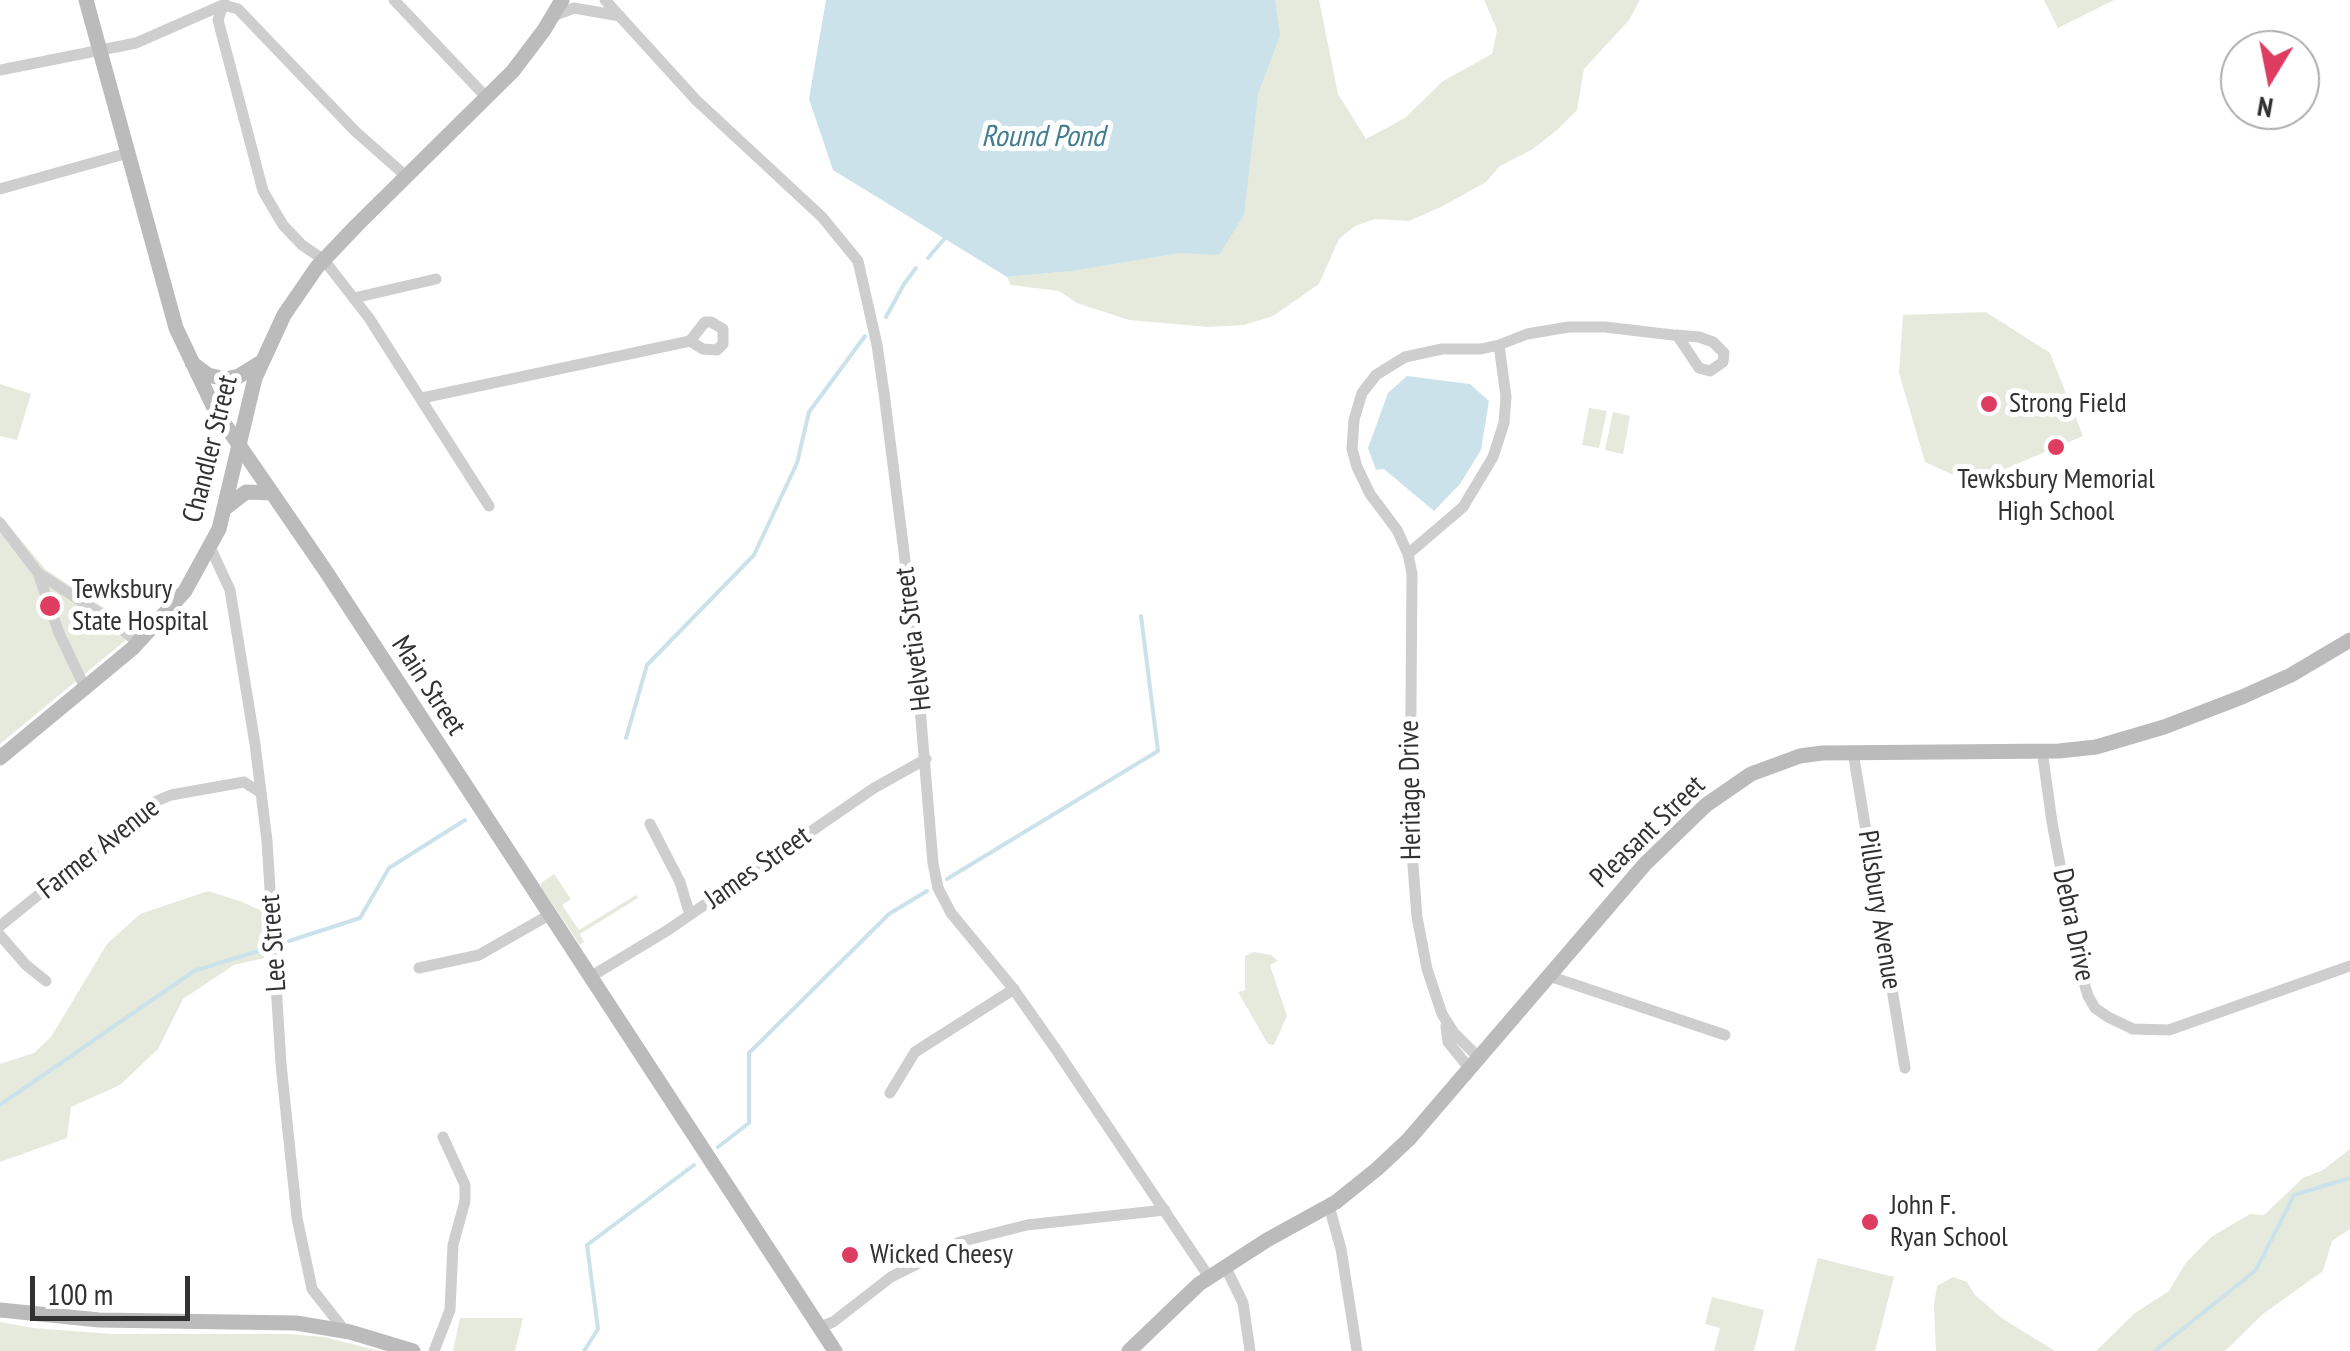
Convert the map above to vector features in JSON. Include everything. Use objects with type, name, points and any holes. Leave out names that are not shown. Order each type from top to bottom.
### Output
[{"type":"main road","name":"Main Street","points":[[86,0],[176,328],[216,410],[835,1351]]},
{"type":"main road","name":"Chandler Street","points":[[0,758],[138,644],[185,591],[211,548],[260,363],[284,315],[324,260],[487,98],[533,46],[562,0]]},
{"type":"main road","name":"Chandler Street","points":[[190,361],[208,375],[225,379],[239,376],[260,363]]},
{"type":"main road","points":[[224,509],[246,492],[272,493]]},
{"type":"main road","name":"Pleasant Street","points":[[1129,1351],[1178,1301],[1209,1277],[1329,1206],[1409,1139],[1652,856],[1714,799],[1751,774],[1800,756],[2096,747],[2164,727],[2274,684],[2350,640]]},
{"type":"main road","points":[[0,1310],[85,1320],[296,1323],[345,1331],[413,1351]]},
{"type":"street","points":[[394,0],[487,98]]},
{"type":"street","name":"Helvetia Street","points":[[605,0],[721,126],[826,221],[858,261],[880,361],[913,624],[932,863],[938,888],[951,913],[1014,989],[1209,1277]]},
{"type":"street","points":[[0,70],[136,43],[227,2]]},
{"type":"street","points":[[227,2],[238,8],[355,131],[406,177]]},
{"type":"street","points":[[227,2],[218,20],[262,192],[283,225],[324,260],[354,298],[489,506]]},
{"type":"street","points":[[553,16],[574,8],[620,16]]},
{"type":"street","points":[[0,189],[128,153]]},
{"type":"street","points":[[354,298],[436,279]]},
{"type":"street","name":"Heritage Drive","points":[[1474,1064],[1446,1022],[1424,958],[1413,880],[1409,766],[1412,574],[1397,530],[1370,494],[1357,468],[1352,449],[1354,420],[1362,394],[1376,375],[1405,356],[1499,345],[1527,334],[1569,327],[1674,335]]},
{"type":"street","points":[[422,398],[690,341]]},
{"type":"street","points":[[1408,554],[1463,507],[1494,457],[1506,397],[1499,345]]},
{"type":"street","points":[[0,523],[38,574],[86,690]]},
{"type":"street","name":"Lee Street","points":[[211,548],[230,590],[261,792],[296,1218],[312,1289],[345,1331]]},
{"type":"street","points":[[38,574],[115,623],[138,644]]},
{"type":"street","name":"Debra Drive","points":[[2042,750],[2079,966],[2088,996],[2108,1018],[2133,1029],[2169,1030],[2350,966]]},
{"type":"street","name":"Pillsbury Avenue","points":[[1853,752],[1905,1068]]},
{"type":"street","name":"James Street","points":[[590,977],[874,788],[926,759]]},
{"type":"street","name":"Farmer Avenue","points":[[0,926],[152,803],[171,795],[244,782],[261,792]]},
{"type":"street","points":[[650,824],[680,882],[690,914]]},
{"type":"street","points":[[419,968],[479,954],[549,915]]},
{"type":"street","points":[[0,935],[46,981]]},
{"type":"street","points":[[1549,976],[1725,1035]]},
{"type":"street","points":[[890,1092],[915,1052],[1014,989]]},
{"type":"street","points":[[434,1351],[450,1310],[453,1245],[466,1202],[466,1185],[442,1136]]},
{"type":"street","points":[[1329,1206],[1341,1250],[1357,1351]]},
{"type":"street","points":[[820,1327],[890,1277],[960,1242],[1028,1225],[1165,1210]]},
{"type":"street","points":[[1226,1266],[1243,1303],[1250,1351]]},
{"type":"shaded area","points":[[1270,0],[1319,0],[1338,94],[1366,139],[1405,118],[1443,81],[1492,54],[1497,30],[1484,0],[1640,0],[1629,20],[1584,69],[1577,110],[1557,130],[1533,149],[1500,166],[1486,182],[1443,206],[1409,221],[1375,219],[1355,226],[1339,239],[1319,284],[1273,316],[1244,325],[1208,327],[1129,320],[1077,303],[1059,291],[1011,285],[1007,277],[1071,271],[1241,195]]},
{"type":"shaded area","points":[[2044,0],[2114,0],[2058,28]]},
{"type":"shaded area","name":"Strong Field","points":[[1986,312],[2050,353],[2083,436],[1993,474],[1951,474],[1925,462],[1899,373],[1903,315]]},
{"type":"shaded area","points":[[0,384],[31,394],[17,440],[0,436]]},
{"type":"shaded area","points":[[1589,408],[1607,411],[1599,448],[1582,445]]},
{"type":"shaded area","points":[[1613,412],[1630,416],[1623,454],[1605,450]]},
{"type":"shaded area","name":"Tewksbury State Hospital","points":[[0,515],[46,570],[138,630],[0,744]]},
{"type":"shaded area","points":[[554,874],[571,899],[562,905],[579,930],[636,895],[638,898],[580,934],[584,942],[580,945],[541,887]]},
{"type":"shaded area","points":[[208,891],[266,913],[264,958],[234,965],[183,999],[158,1049],[120,1085],[71,1107],[67,1138],[0,1162],[0,1064],[34,1053],[51,1037],[107,944],[140,914]]},
{"type":"shaded area","points":[[1254,952],[1271,955],[1278,961],[1270,965],[1287,1016],[1274,1045],[1268,1044],[1238,992],[1245,990],[1245,956]]},
{"type":"shaded area","points":[[2350,1149],[2350,1229],[2332,1241],[2323,1271],[2263,1314],[2225,1351],[2096,1351],[2135,1313],[2169,1291],[2185,1264],[2211,1237],[2250,1214],[2264,1215],[2303,1178],[2323,1170]]},
{"type":"shaded area","points":[[1818,1258],[1894,1277],[1875,1351],[1794,1351]]},
{"type":"shaded area","points":[[1953,1277],[1967,1282],[1975,1295],[2003,1319],[2055,1351],[1936,1351],[1937,1286]]},
{"type":"shaded area","points":[[1712,1297],[1764,1310],[1754,1351],[1714,1351],[1720,1328],[1705,1324]]},
{"type":"shaded area","points":[[460,1318],[523,1318],[515,1351],[453,1351]]},
{"type":"shaded area","points":[[0,1322],[112,1334],[288,1334],[324,1337],[380,1351],[0,1351]]},
{"type":"water","name":"Round Pond","points":[[826,0],[1275,0],[1280,35],[1258,94],[1244,215],[1219,255],[1180,253],[1007,277],[833,170],[809,99]]},
{"type":"water","points":[[1407,376],[1470,384],[1489,401],[1481,450],[1460,484],[1434,511],[1384,469],[1376,470],[1368,448],[1388,393]]},
{"type":"waterway","points":[[928,258],[945,238]]},
{"type":"waterway","points":[[886,317],[916,268]]},
{"type":"waterway","points":[[626,738],[647,665],[754,555],[797,463],[809,412],[865,336]]},
{"type":"waterway","points":[[947,879],[1158,751],[1141,616]]},
{"type":"waterway","points":[[289,941],[360,918],[389,868],[465,820]]},
{"type":"waterway","points":[[718,1147],[749,1123],[749,1053],[889,914],[927,891]]},
{"type":"waterway","points":[[0,1105],[194,971],[258,951]]},
{"type":"waterway","points":[[584,1351],[598,1329],[587,1245],[694,1165]]},
{"type":"waterway","points":[[2155,1351],[2256,1270],[2294,1195],[2350,1178]]},
{"type":"place","name":"Strong Field","points":[[1989,404]]},
{"type":"place","name":"Tewksbury Memorial High School","points":[[2056,447]]},
{"type":"place","name":"Tewksbury State Hospital","points":[[50,606]]},
{"type":"place","name":"John F. Ryan School","points":[[1870,1222]]},
{"type":"place","name":"Wicked Cheesy","points":[[850,1255]]}]
